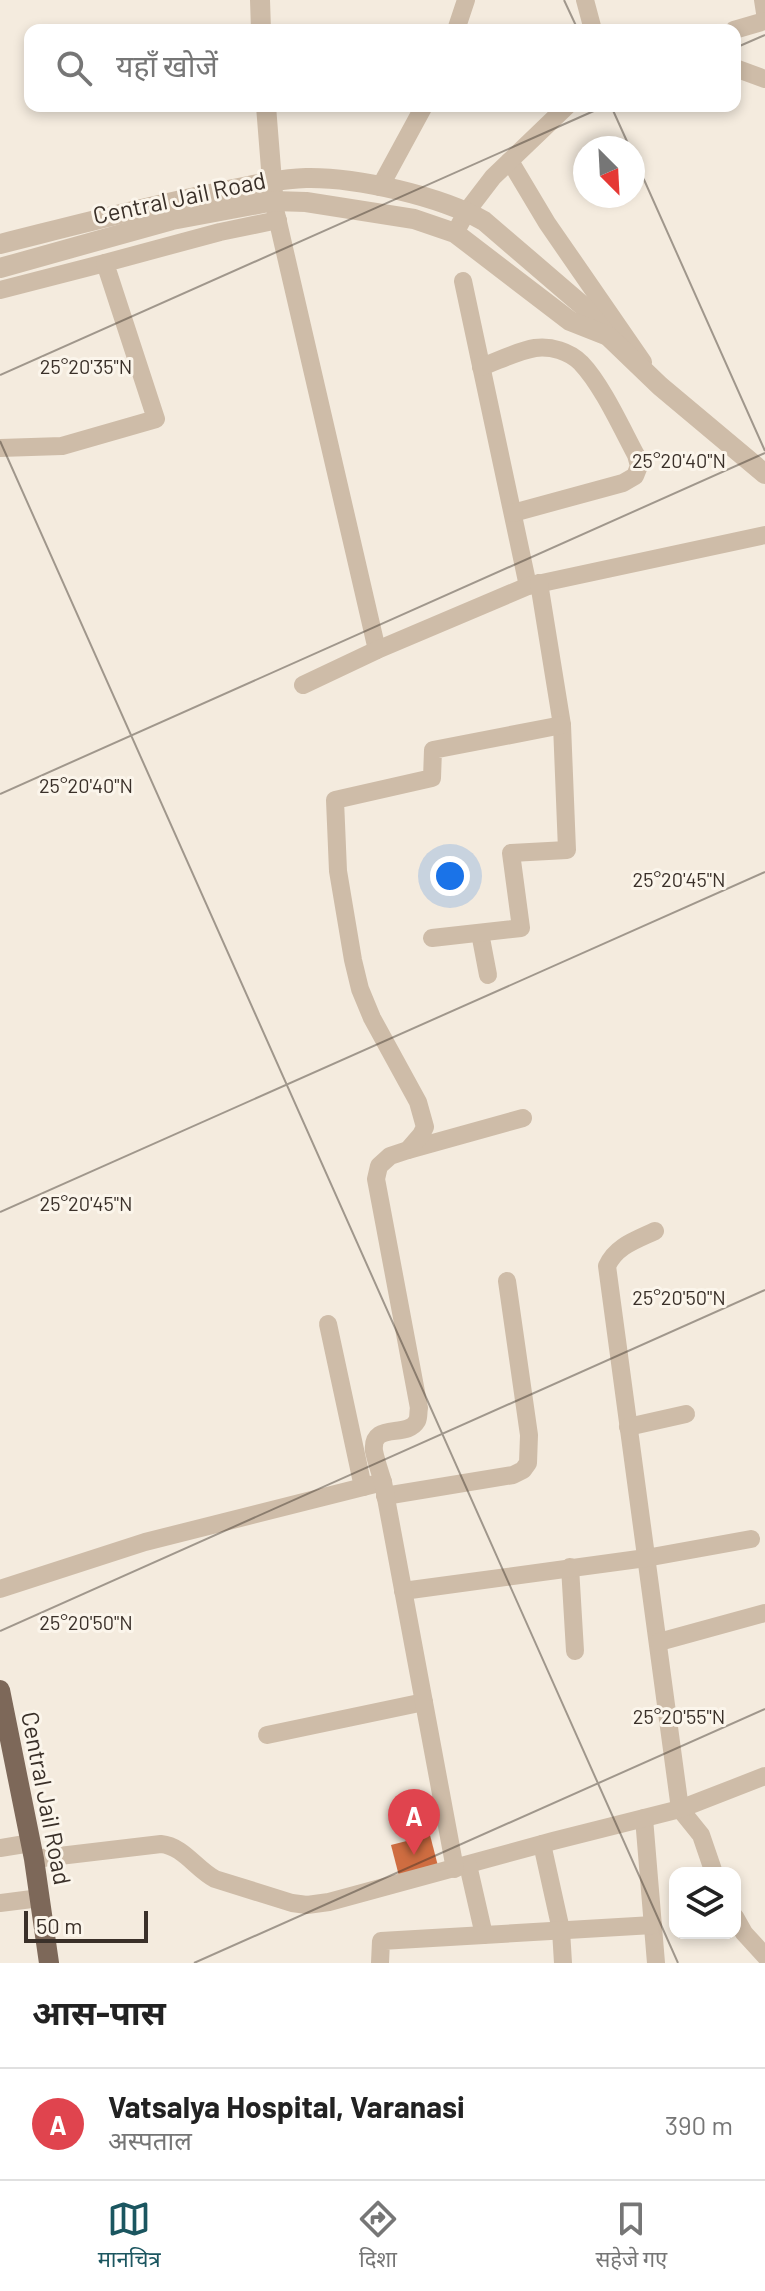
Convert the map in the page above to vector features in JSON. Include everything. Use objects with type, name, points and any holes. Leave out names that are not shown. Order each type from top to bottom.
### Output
[{"type":"main road","name":"Central Jail Road","points":[[0,1690],[3,1724],[33,1851],[49,1963]]},
{"type":"street","points":[[260,0],[261,24]]},
{"type":"street","points":[[458,24],[466,0]]},
{"type":"street","points":[[585,0],[591,24]]},
{"type":"street","points":[[763,0],[765,13]]},
{"type":"street","points":[[741,28],[765,21]]},
{"type":"street","points":[[741,70],[765,79]]},
{"type":"street","points":[[267,112],[274,201],[377,650]]},
{"type":"street","points":[[380,187],[421,112]]},
{"type":"street","points":[[455,233],[467,211],[493,177],[561,112]]},
{"type":"street","points":[[510,161],[547,223],[660,386]]},
{"type":"street","points":[[0,290],[220,232],[274,201],[306,178],[332,179],[380,187],[467,211],[484,221],[573,297],[608,336]]},
{"type":"street","points":[[0,244],[177,200],[274,201]]},
{"type":"street","name":"Central Jail Road","points":[[0,268],[172,220],[274,201],[306,202],[414,219],[455,233],[570,321],[608,336],[660,386],[765,474]]},
{"type":"street","points":[[0,448],[62,446],[156,419],[105,263]]},
{"type":"street","points":[[432,938],[521,928],[511,853],[567,850],[562,725],[534,584],[513,513],[463,281]]},
{"type":"street","points":[[481,367],[532,349],[548,348],[563,351],[580,361],[594,380],[636,455],[639,466],[635,476],[623,483],[513,513]]},
{"type":"street","points":[[303,685],[377,650],[534,584],[765,535]]},
{"type":"street","points":[[408,1150],[425,1127],[424,1118],[360,989],[338,871],[335,800],[432,778],[433,750],[562,725]]},
{"type":"street","points":[[480,933],[488,975]]},
{"type":"street","points":[[484,1935],[461,1867],[373,1447],[383,1432],[407,1429],[416,1422],[419,1408],[376,1179],[379,1166],[390,1156],[523,1118]]},
{"type":"street","points":[[655,1231],[621,1247],[611,1256],[607,1266],[680,1809],[701,1835],[712,1867]]},
{"type":"street","points":[[0,1589],[145,1542],[363,1487],[384,1489],[513,1475],[523,1470],[528,1463],[529,1435],[507,1281]]},
{"type":"street","points":[[328,1324],[363,1487]]},
{"type":"street","points":[[628,1427],[686,1414]]},
{"type":"street","points":[[403,1591],[646,1558],[751,1539]]},
{"type":"street","points":[[570,1567],[575,1651]]},
{"type":"street","points":[[659,1642],[765,1613]]},
{"type":"street","points":[[267,1735],[424,1702]]},
{"type":"street","points":[[0,1848],[33,1851],[171,1845],[215,1879],[307,1905],[329,1902],[680,1809],[765,1776]]},
{"type":"street","points":[[644,1818],[656,1963]]},
{"type":"street","points":[[542,1844],[561,1930],[563,1963]]},
{"type":"street","points":[[0,1903],[40,1898]]},
{"type":"street","points":[[380,1963],[381,1941],[653,1925]]},
{"type":"street","points":[[741,1928],[765,1956]]},
{"type":"building","points":[[430,1835],[438,1866],[399,1876],[391,1845]]},
{"type":"place","name":"Vatsalya Hospital, Varanasi","points":[[414,1855]]}]
